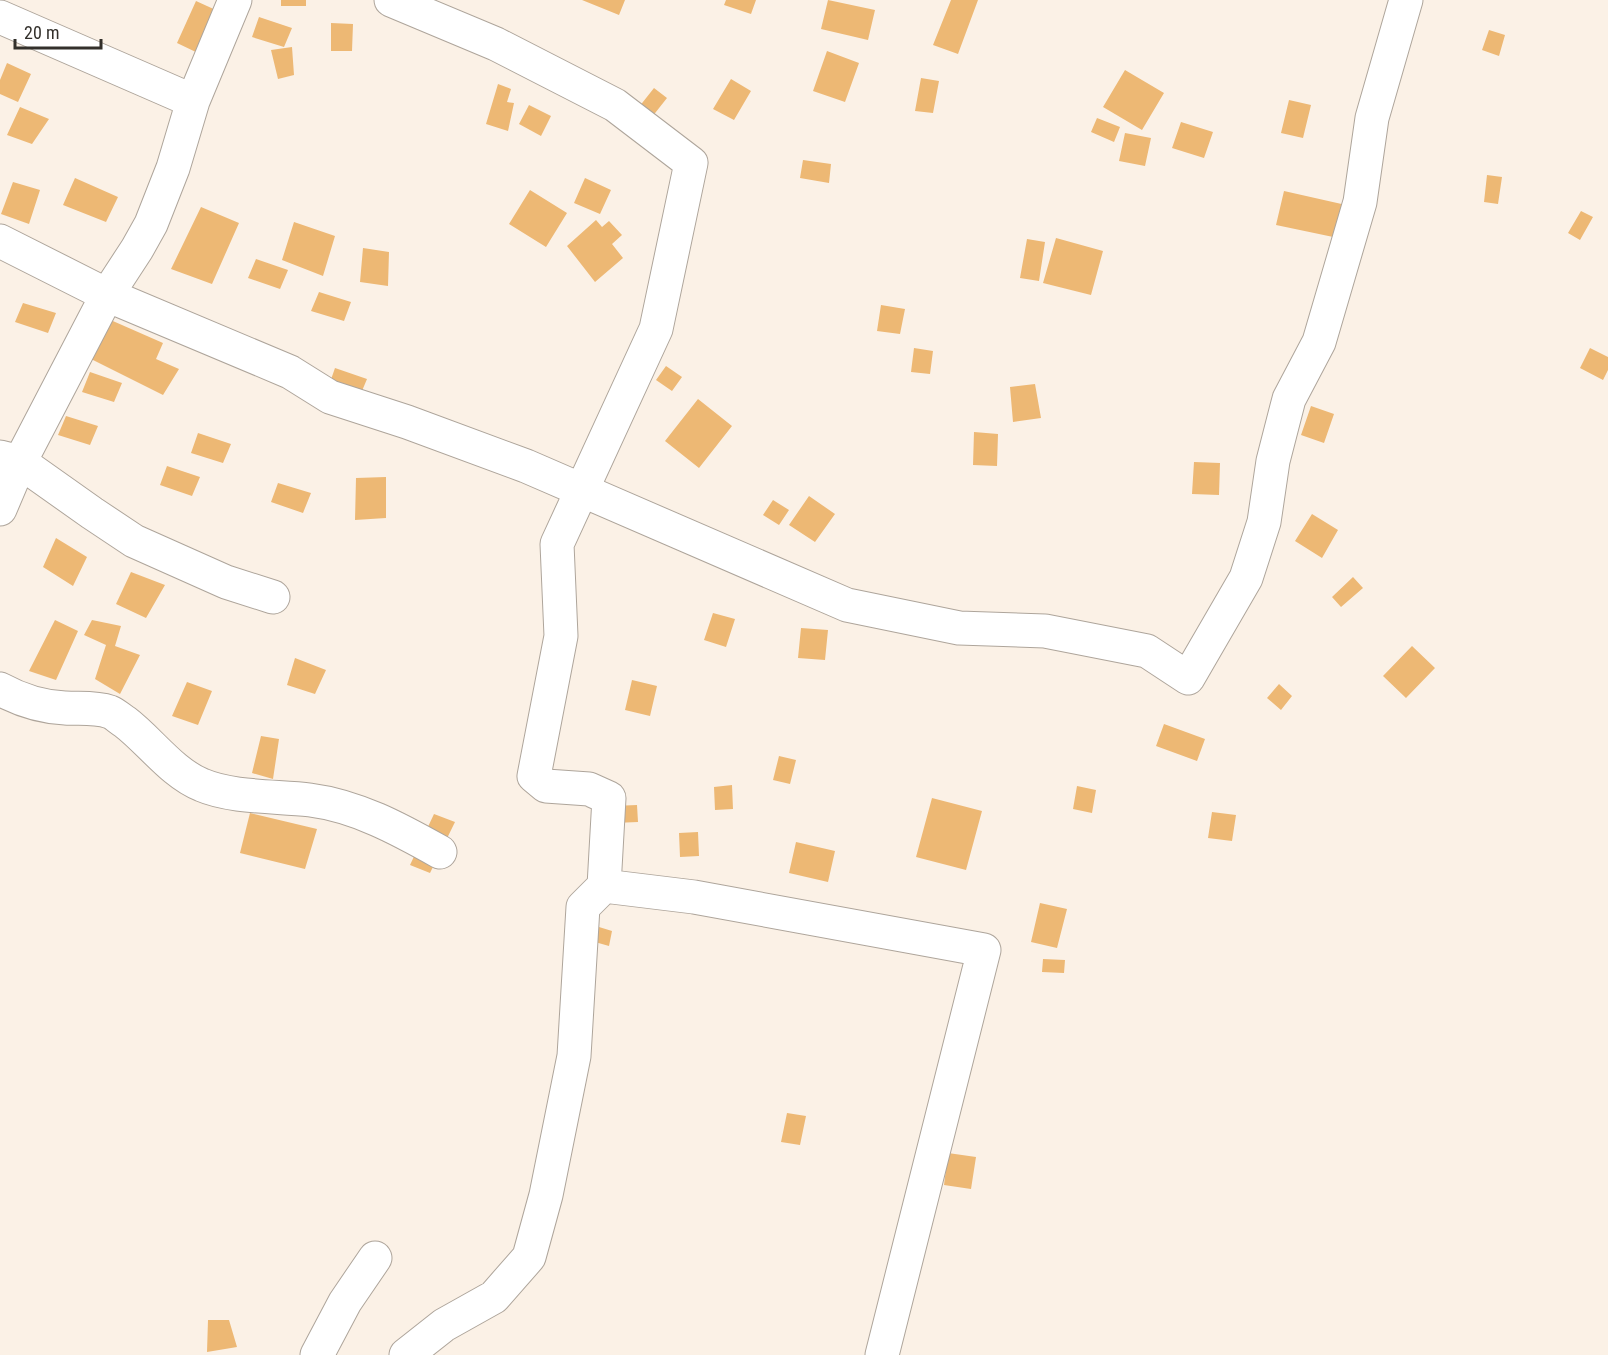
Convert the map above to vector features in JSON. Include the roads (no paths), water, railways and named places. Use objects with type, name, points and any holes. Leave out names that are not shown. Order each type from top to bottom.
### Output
[{"type":"street","points":[[0,509],[10,460],[151,225],[173,168],[193,101],[235,0]]},
{"type":"street","points":[[391,0],[496,44],[615,105],[691,163],[656,329],[557,544],[561,636],[534,776],[546,786],[589,789],[609,798],[604,886],[583,907],[574,1056],[546,1195],[529,1257],[494,1297],[444,1325],[406,1355]]},
{"type":"street","points":[[0,241],[107,295],[290,372],[330,397],[526,466],[848,605],[959,628],[1045,631],[1147,651],[1188,678],[1246,578],[1264,522],[1274,460],[1289,399],[1319,342],[1360,202],[1372,118],[1406,0]]},
{"type":"street","points":[[0,17],[193,101]]},
{"type":"street","points":[[10,460],[134,541],[226,582],[273,597]]},
{"type":"street","points":[[0,689],[43,706],[90,708],[111,713],[134,729],[160,756],[202,785],[233,792],[310,800],[345,807],[391,825],[440,852]]},
{"type":"street","points":[[604,886],[694,897],[984,950],[882,1355]]},
{"type":"street","points":[[317,1355],[345,1302],[375,1258]]}]
